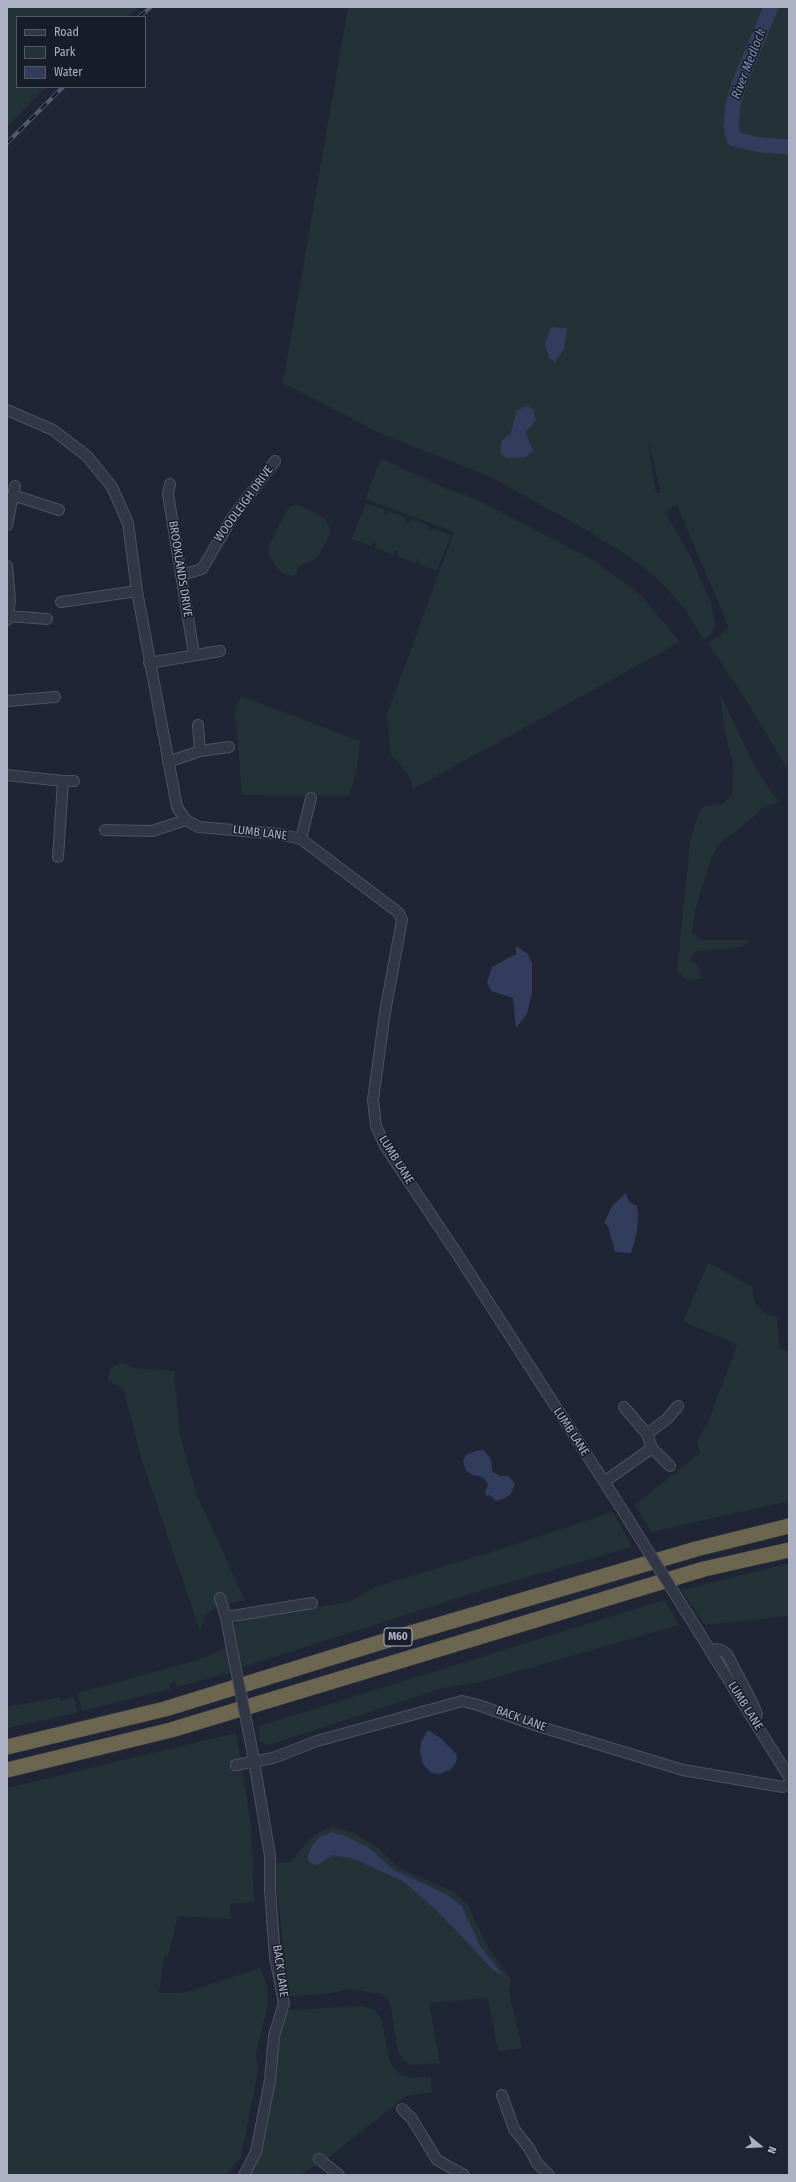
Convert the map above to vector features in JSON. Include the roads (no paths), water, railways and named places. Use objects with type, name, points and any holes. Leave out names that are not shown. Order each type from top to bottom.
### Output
[{"type":"highway","name":"M60","points":[[7,1747],[165,1709],[401,1636],[696,1549],[789,1526]]},
{"type":"highway","name":"M60","points":[[7,1770],[171,1730],[704,1569],[789,1550]]},
{"type":"street","points":[[7,410],[53,430],[87,456],[112,487],[128,523],[137,591],[176,807],[186,820],[152,831],[104,830]]},
{"type":"street","name":"WOODLEIGH DRIVE","points":[[181,575],[202,569],[232,518],[275,462]]},
{"type":"street","name":"BROOKLANDS DRIVE","points":[[170,484],[168,494],[194,654]]},
{"type":"street","points":[[7,525],[14,491],[59,510]]},
{"type":"street","points":[[7,566],[10,600],[7,618],[47,619]]},
{"type":"street","points":[[61,602],[137,591]]},
{"type":"street","points":[[150,663],[194,654],[220,651]]},
{"type":"street","points":[[7,701],[55,697]]},
{"type":"street","points":[[198,725],[200,751]]},
{"type":"street","points":[[168,762],[200,751],[229,747]]},
{"type":"street","points":[[7,775],[74,781]]},
{"type":"street","points":[[58,857],[63,781]]},
{"type":"street","points":[[301,839],[311,798]]},
{"type":"street","name":"LUMB LANE","points":[[186,820],[199,827],[279,834],[301,839],[399,913],[402,920],[385,1012],[373,1100],[376,1126],[385,1146],[456,1252],[623,1511],[789,1777]]},
{"type":"street","points":[[647,1434],[666,1419],[678,1406]]},
{"type":"street","points":[[624,1407],[647,1434],[652,1448],[670,1466]]},
{"type":"street","points":[[604,1482],[652,1448]]},
{"type":"street","points":[[220,1598],[226,1617],[312,1603]]},
{"type":"street","name":"BACK LANE","points":[[226,1617],[255,1763],[270,1856],[270,1890],[275,1957],[284,2003],[274,2036],[270,2080],[256,2152],[244,2175]]},
{"type":"street","name":"BACK LANE","points":[[236,1766],[255,1763],[317,1741],[462,1701],[478,1705],[541,1727],[683,1770],[783,1787],[789,1784]]},
{"type":"street","points":[[502,2095],[514,2129],[545,2174]]},
{"type":"street","points":[[402,2109],[412,2120],[437,2160],[464,2175]]},
{"type":"street","points":[[319,2159],[339,2175]]},
{"type":"water","points":[[551,327],[567,328],[564,349],[555,362],[549,358],[545,344]]},
{"type":"water","points":[[526,406],[533,409],[536,420],[526,432],[533,451],[526,457],[506,458],[500,452],[502,440],[511,433],[516,411]]},
{"type":"water","points":[[516,946],[528,954],[532,964],[532,993],[527,1014],[516,1028],[513,998],[491,991],[487,982],[492,967],[516,954]]},
{"type":"water","points":[[626,1193],[629,1202],[637,1206],[638,1214],[637,1232],[631,1253],[615,1252],[608,1226],[604,1223],[612,1206]]},
{"type":"water","points":[[483,1450],[491,1459],[492,1471],[500,1476],[509,1476],[515,1484],[511,1494],[505,1498],[496,1501],[490,1495],[486,1496],[485,1492],[488,1485],[486,1481],[482,1477],[473,1475],[466,1471],[463,1461],[466,1455]]},
{"type":"water","points":[[428,1730],[442,1739],[457,1755],[456,1763],[450,1770],[440,1774],[431,1773],[423,1764],[420,1753],[421,1742]]},
{"type":"water","points":[[332,1832],[346,1836],[368,1847],[394,1870],[446,1894],[462,1906],[480,1946],[504,1976],[494,1971],[438,1912],[404,1882],[354,1859],[333,1855],[317,1865],[310,1863],[307,1858],[312,1846],[319,1837]]},
{"type":"waterway","name":"River Medlock","points":[[771,7],[739,84],[733,105],[731,127],[734,139],[761,145],[789,147]]},
{"type":"railway","points":[[140,16],[151,7]]},
{"type":"railway","points":[[7,143],[62,88]]}]
